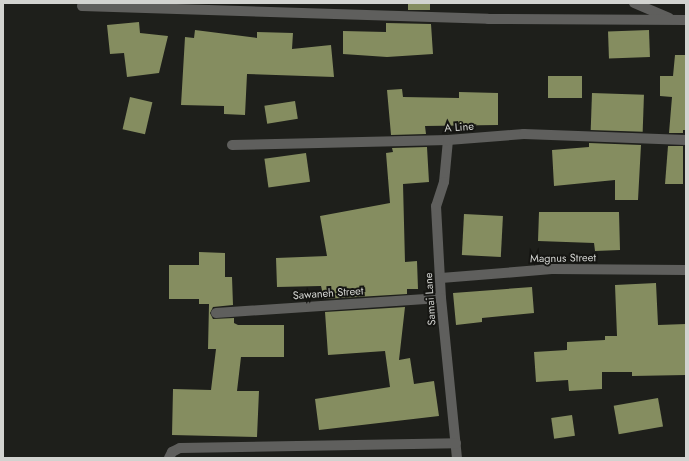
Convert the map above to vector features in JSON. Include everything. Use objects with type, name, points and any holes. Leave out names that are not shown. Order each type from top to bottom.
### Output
[{"type":"street","points":[[634,3],[673,20]]},
{"type":"street","points":[[82,6],[488,19],[686,20]]},
{"type":"street","name":"A Line","points":[[232,145],[448,140],[565,134],[686,140]]},
{"type":"street","name":"Samai Lane","points":[[448,140],[444,182],[436,206],[441,298],[457,458]]},
{"type":"street","name":"Magnus Street","points":[[441,278],[552,269],[686,270]]},
{"type":"street","name":"Sawaneh Street","points":[[216,313],[441,298]]},
{"type":"street","points":[[169,458],[172,452],[180,448],[456,443]]},
{"type":"building","points":[[408,3],[430,3],[430,10],[408,10]]},
{"type":"building","points":[[139,22],[140,33],[168,36],[159,73],[127,77],[124,53],[110,54],[107,25]]},
{"type":"building","points":[[386,23],[431,24],[433,54],[387,57],[343,54],[343,31],[386,32]]},
{"type":"building","points":[[195,30],[257,38],[257,32],[293,33],[292,49],[331,45],[334,77],[247,74],[245,115],[224,114],[224,106],[181,105],[185,37],[194,38]]},
{"type":"building","points":[[649,30],[650,57],[609,58],[608,31]]},
{"type":"building","points":[[675,55],[686,55],[686,130],[683,130],[683,133],[669,133],[672,97],[660,96],[660,76],[673,76]]},
{"type":"building","points":[[548,76],[582,76],[582,98],[548,98]]},
{"type":"building","points":[[402,89],[403,97],[459,98],[459,92],[498,93],[498,125],[425,126],[426,134],[391,135],[387,90]]},
{"type":"building","points":[[592,93],[644,95],[643,132],[591,130]]},
{"type":"building","points":[[130,97],[152,102],[145,134],[123,129]]},
{"type":"building","points":[[295,101],[298,119],[267,124],[264,106]]},
{"type":"building","points":[[589,143],[641,145],[638,200],[615,200],[615,180],[554,186],[552,150],[589,147]]},
{"type":"building","points":[[668,146],[683,146],[683,184],[665,184]]},
{"type":"building","points":[[427,147],[429,182],[403,184],[405,262],[417,261],[418,289],[407,289],[407,294],[324,299],[321,286],[277,287],[276,258],[327,256],[320,216],[390,203],[386,153],[393,152],[392,148]]},
{"type":"building","points":[[306,153],[310,182],[268,188],[264,159]]},
{"type":"building","points":[[539,212],[619,212],[620,250],[595,251],[594,243],[538,241]]},
{"type":"building","points":[[464,214],[503,216],[501,257],[462,255]]},
{"type":"building","points":[[199,252],[225,253],[225,277],[232,277],[233,305],[213,307],[210,313],[213,319],[234,318],[234,323],[238,325],[284,325],[284,357],[241,357],[237,391],[259,391],[257,437],[172,435],[173,389],[211,390],[216,349],[208,349],[209,304],[199,304],[199,299],[169,299],[169,265],[199,265]]},
{"type":"building","points":[[656,283],[658,325],[686,324],[686,375],[632,376],[632,372],[602,372],[602,389],[569,391],[568,380],[536,382],[534,352],[567,350],[567,342],[605,340],[605,336],[617,336],[615,285]]},
{"type":"building","points":[[532,287],[534,313],[482,318],[482,322],[456,325],[453,293]]},
{"type":"building","points":[[405,307],[399,360],[410,358],[414,384],[434,381],[439,416],[319,430],[315,399],[390,387],[385,351],[328,355],[325,312]]},
{"type":"building","points":[[658,398],[663,427],[619,434],[614,406]]},
{"type":"building","points":[[572,415],[575,436],[554,439],[551,418]]}]
